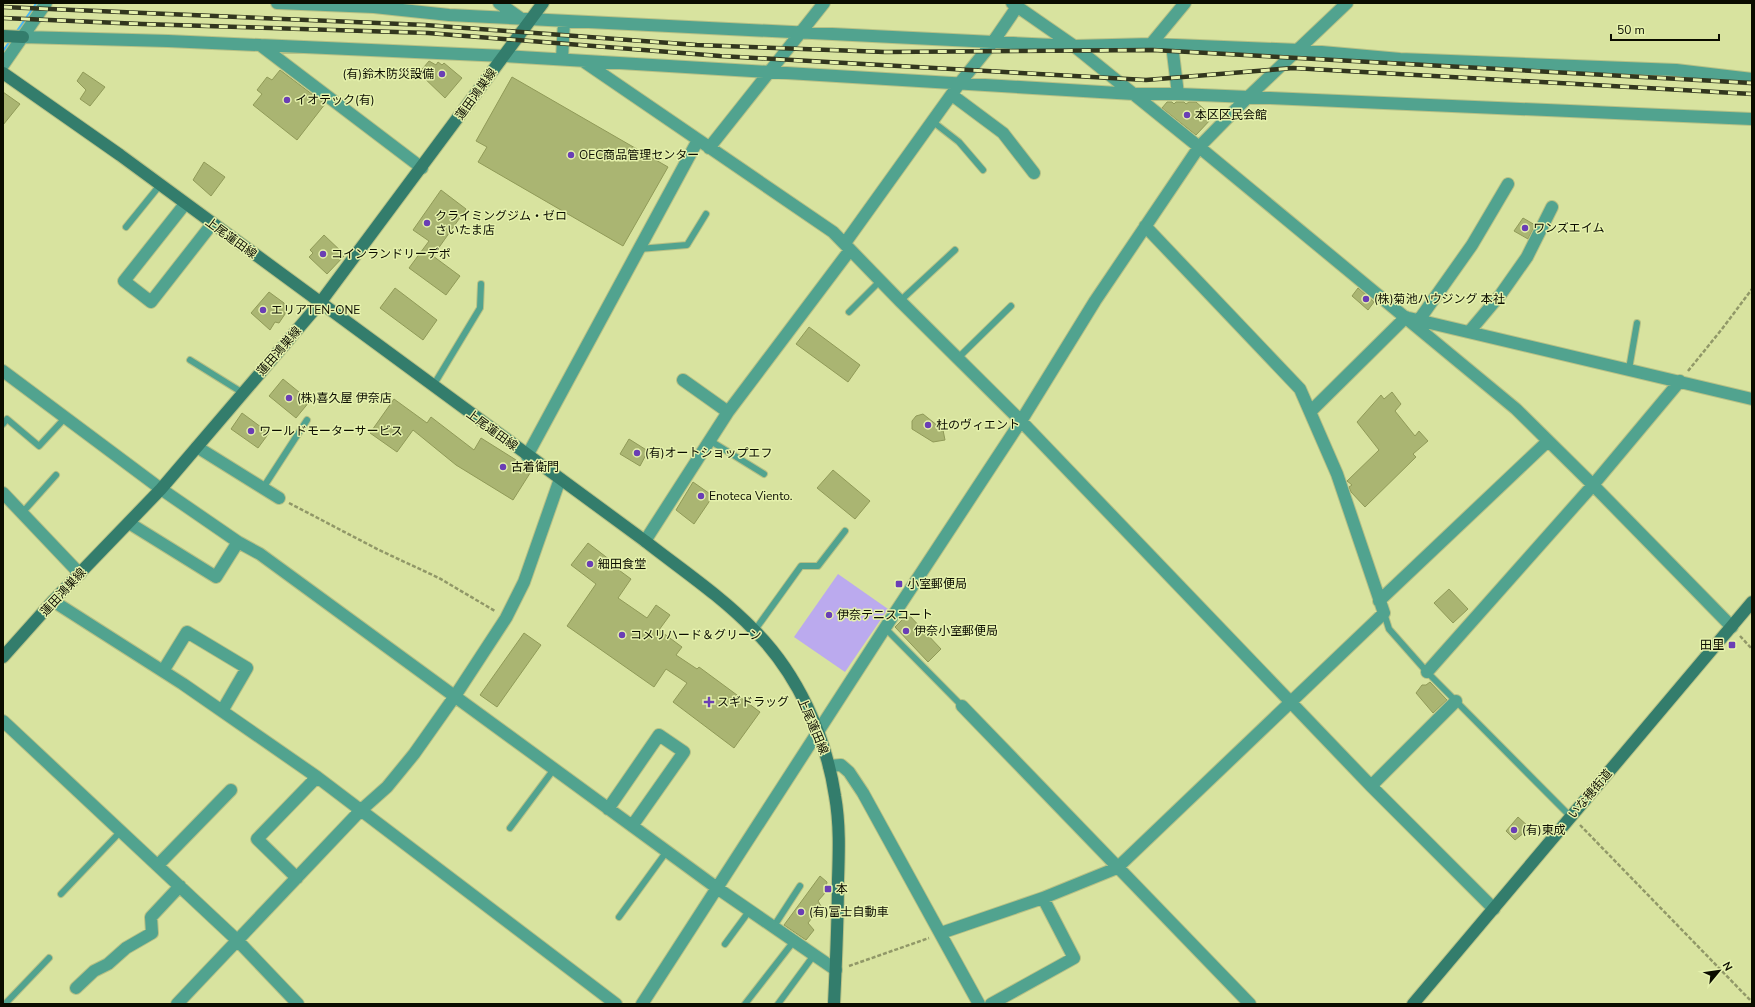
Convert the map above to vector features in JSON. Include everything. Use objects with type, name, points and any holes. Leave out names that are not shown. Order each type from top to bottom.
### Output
[{"type":"main road","name":"蓮田鴻巣線","points":[[3,657],[54,601],[161,489],[320,304],[504,56],[526,19],[543,3]]},
{"type":"main road","points":[[3,36],[23,37]]},
{"type":"main road","name":"上尾蓮田線","points":[[3,73],[160,185],[644,541],[726,602],[755,630],[786,670],[802,698],[818,731],[829,766],[838,820],[836,970],[834,1004]]},
{"type":"main road","name":"いな穂街道","points":[[1414,1004],[1752,602]]},
{"type":"street","points":[[3,65],[46,3]]},
{"type":"street","points":[[277,3],[374,7],[448,15],[1074,46],[1151,44],[1298,50],[1400,59],[1676,70],[1752,79]]},
{"type":"street","points":[[499,3],[526,19]]},
{"type":"street","points":[[709,148],[823,3]]},
{"type":"street","points":[[1151,44],[1185,3]]},
{"type":"street","points":[[644,1003],[818,731],[1021,421],[1095,301],[1199,147],[1247,98],[1348,3]]},
{"type":"street","points":[[644,541],[728,412],[847,246],[932,121],[959,84],[993,42],[1016,4],[1074,46],[1134,94],[1516,409],[1593,485],[1732,627]]},
{"type":"street","points":[[562,59],[564,21]]},
{"type":"street","points":[[23,37],[260,45],[582,60],[1134,94],[1178,94],[1752,119]]},
{"type":"street","points":[[260,45],[422,168]]},
{"type":"street","points":[[1172,45],[1178,94]]},
{"type":"street","points":[[582,60],[833,232],[1021,421],[1371,786],[1494,909]]},
{"type":"street","points":[[952,95],[1003,133],[1034,173]]},
{"type":"street","points":[[527,456],[698,140]]},
{"type":"street","points":[[1419,320],[1472,245],[1508,184]]},
{"type":"street","points":[[185,204],[124,281],[151,302],[212,224]]},
{"type":"street","points":[[1469,332],[1501,294],[1527,257],[1552,208]]},
{"type":"street","points":[[941,933],[1043,898],[1117,868],[1384,613],[1337,474],[1300,388],[1145,226]]},
{"type":"street","points":[[1406,317],[1752,399]]},
{"type":"street","points":[[1310,412],[1406,317]]},
{"type":"street","points":[[3,371],[161,489],[238,542],[260,554],[717,888],[836,970]]},
{"type":"street","points":[[683,380],[728,412]]},
{"type":"street","points":[[1428,672],[1593,485],[1680,381]]},
{"type":"street","points":[[1380,601],[1548,440]]},
{"type":"street","points":[[197,447],[279,498]]},
{"type":"street","points":[[177,1004],[360,811],[387,787],[410,759],[455,696],[506,618],[524,582],[560,479]]},
{"type":"street","points":[[3,493],[80,574]]},
{"type":"street","points":[[129,523],[216,577],[238,542]]},
{"type":"street","points":[[54,601],[163,671],[317,777],[616,1004]]},
{"type":"street","points":[[163,671],[187,632],[247,668],[222,711]]},
{"type":"street","points":[[1371,786],[1456,701]]},
{"type":"street","points":[[962,706],[1250,1004]]},
{"type":"street","points":[[3,721],[238,941],[298,1004]]},
{"type":"street","points":[[608,809],[660,735],[684,752],[632,826]]},
{"type":"street","points":[[829,766],[841,765],[849,772],[864,793],[979,1004]]},
{"type":"street","points":[[297,878],[257,839],[317,777]]},
{"type":"street","points":[[158,866],[231,790]]},
{"type":"street","points":[[76,988],[94,971],[108,964],[126,948],[152,933],[151,917],[180,886]]},
{"type":"street","points":[[991,1004],[1074,958],[1043,898]]},
{"type":"lane","points":[[932,121],[959,142],[983,170]]},
{"type":"lane","points":[[126,226],[160,185]]},
{"type":"lane","points":[[639,248],[687,246],[706,214]]},
{"type":"lane","points":[[900,301],[955,250]]},
{"type":"lane","points":[[849,312],[880,280]]},
{"type":"lane","points":[[433,386],[480,308],[481,284]]},
{"type":"lane","points":[[958,358],[1010,306]]},
{"type":"lane","points":[[1629,369],[1637,323]]},
{"type":"lane","points":[[190,360],[243,394]]},
{"type":"lane","points":[[3,424],[7,419],[39,446],[65,418]]},
{"type":"lane","points":[[263,488],[307,420]]},
{"type":"lane","points":[[709,440],[764,474]]},
{"type":"lane","points":[[22,513],[56,475]]},
{"type":"lane","points":[[755,630],[801,566],[818,566],[845,531]]},
{"type":"lane","points":[[1384,613],[1389,629],[1428,672],[1571,817]]},
{"type":"lane","points":[[885,628],[962,706]]},
{"type":"lane","points":[[510,828],[554,769]]},
{"type":"lane","points":[[61,894],[120,831]]},
{"type":"lane","points":[[619,917],[667,851]]},
{"type":"lane","points":[[774,926],[800,886]]},
{"type":"lane","points":[[725,944],[750,910]]},
{"type":"lane","points":[[745,1004],[794,941]]},
{"type":"lane","points":[[778,1004],[814,955]]},
{"type":"lane","points":[[5,1004],[49,958]]},
{"type":"path","points":[[1680,381],[1752,289]]},
{"type":"path","points":[[279,498],[379,550],[439,578],[506,618]]},
{"type":"path","points":[[1732,627],[1752,649]]},
{"type":"path","points":[[1571,817],[1752,1002]]},
{"type":"path","points":[[836,970],[941,933]]},
{"type":"shaded area","points":[[838,574],[888,609],[845,672],[794,637]]},
{"type":"building","points":[[429,61],[436,65],[438,62],[442,65],[444,63],[462,78],[445,98],[419,73]]},
{"type":"building","points":[[280,70],[325,104],[297,140],[253,105],[262,94],[257,90],[267,77],[272,80]]},
{"type":"building","points":[[83,72],[105,87],[90,106],[80,99],[86,90],[77,81]]},
{"type":"building","points":[[512,77],[668,167],[623,246],[478,162],[487,147],[476,141]]},
{"type":"building","points":[[3,92],[20,104],[3,125]]},
{"type":"building","points":[[1167,102],[1172,102],[1174,104],[1176,102],[1184,102],[1186,104],[1189,102],[1196,102],[1213,117],[1196,135],[1162,108]]},
{"type":"building","points":[[204,162],[225,177],[211,196],[193,180]]},
{"type":"building","points":[[441,190],[466,209],[433,256],[460,276],[446,295],[409,268],[429,241],[413,230]]},
{"type":"building","points":[[1523,218],[1535,225],[1528,239],[1514,231]]},
{"type":"building","points":[[324,235],[345,255],[327,274],[309,257],[313,253],[310,250]]},
{"type":"building","points":[[395,288],[437,320],[423,340],[380,308]]},
{"type":"building","points":[[1358,288],[1374,302],[1368,310],[1352,296]]},
{"type":"building","points":[[269,292],[284,303],[285,314],[279,323],[275,322],[270,330],[251,313]]},
{"type":"building","points":[[809,327],[860,365],[848,382],[796,344]]},
{"type":"building","points":[[283,379],[310,401],[296,418],[269,396]]},
{"type":"building","points":[[1392,392],[1401,404],[1395,411],[1415,436],[1419,431],[1428,441],[1413,454],[1416,457],[1365,507],[1351,492],[1349,487],[1352,485],[1347,481],[1379,450],[1357,422],[1381,395],[1384,399]]},
{"type":"building","points":[[394,399],[427,423],[431,417],[474,450],[481,438],[532,470],[513,500],[456,465],[413,430],[397,452],[370,433]]},
{"type":"building","points":[[242,413],[269,433],[258,448],[231,429]]},
{"type":"building","points":[[923,414],[943,430],[945,440],[933,442],[912,429],[912,421],[916,416]]},
{"type":"building","points":[[629,439],[648,451],[640,466],[620,454]]},
{"type":"building","points":[[833,470],[870,501],[855,519],[817,488]]},
{"type":"building","points":[[693,482],[713,496],[694,524],[676,510]]},
{"type":"building","points":[[588,543],[610,560],[608,562],[631,579],[618,598],[647,618],[656,605],[670,615],[659,630],[682,647],[676,655],[697,669],[699,667],[760,712],[734,748],[673,702],[687,683],[666,669],[654,687],[567,626],[596,584],[571,565]]},
{"type":"building","points":[[1449,589],[1468,609],[1453,623],[1434,603]]},
{"type":"building","points":[[908,614],[941,649],[928,662],[895,627]]},
{"type":"building","points":[[524,633],[541,645],[497,707],[480,695]]},
{"type":"building","points":[[1430,682],[1447,700],[1433,713],[1416,693],[1422,685],[1426,685]]},
{"type":"building","points":[[1518,817],[1530,828],[1515,840],[1506,831]]},
{"type":"building","points":[[820,876],[827,882],[825,893],[818,901],[821,906],[808,923],[814,930],[806,940],[784,925]]},
{"type":"waterway","points":[[3,53],[38,3]]},
{"type":"railway","points":[[3,7],[425,25],[697,45],[885,52],[1153,50],[1752,83]]},
{"type":"railway","points":[[3,18],[428,33],[720,56],[1146,80],[1293,68],[1752,94]]},
{"type":"place","name":"(有)鈴木防災設備","points":[[442,74]]},
{"type":"place","name":"イオテック(有)","points":[[287,100]]},
{"type":"place","name":"本区区民会館","points":[[1187,115]]},
{"type":"place","name":"OEC商品管理センター","points":[[571,155]]},
{"type":"place","name":"クライミングジム・ゼロ さいたま店","points":[[427,223]]},
{"type":"place","name":"ワンズエイム","points":[[1525,228]]},
{"type":"place","name":"コインランドリーデポ","points":[[323,254]]},
{"type":"place","name":"(株)菊池ハウジング 本社","points":[[1366,299]]},
{"type":"place","name":"エリアTEN-ONE","points":[[263,310]]},
{"type":"place","name":"(株)喜久屋 伊奈店","points":[[289,398]]},
{"type":"place","name":"杜のヴィエント","points":[[928,425]]},
{"type":"place","name":"ワールドモーターサービス","points":[[251,431]]},
{"type":"place","name":"(有)オートショップエフ","points":[[637,453]]},
{"type":"place","name":"古着衛門","points":[[503,467]]},
{"type":"place","name":"Enoteca Viento.","points":[[701,496]]},
{"type":"place","name":"細田食堂","points":[[590,564]]},
{"type":"place","name":"小室郵便局","points":[[899,584]]},
{"type":"place","name":"伊奈テニスコート","points":[[829,615]]},
{"type":"place","name":"伊奈小室郵便局","points":[[906,631]]},
{"type":"place","name":"コメリハード＆グリーン","points":[[622,635]]},
{"type":"place","name":"田里","points":[[1732,645]]},
{"type":"place","name":"スギドラッグ","points":[[709,702]]},
{"type":"place","name":"(有)東成","points":[[1514,830]]},
{"type":"place","name":"本","points":[[828,889]]},
{"type":"place","name":"(有)富士自動車","points":[[801,912]]}]
